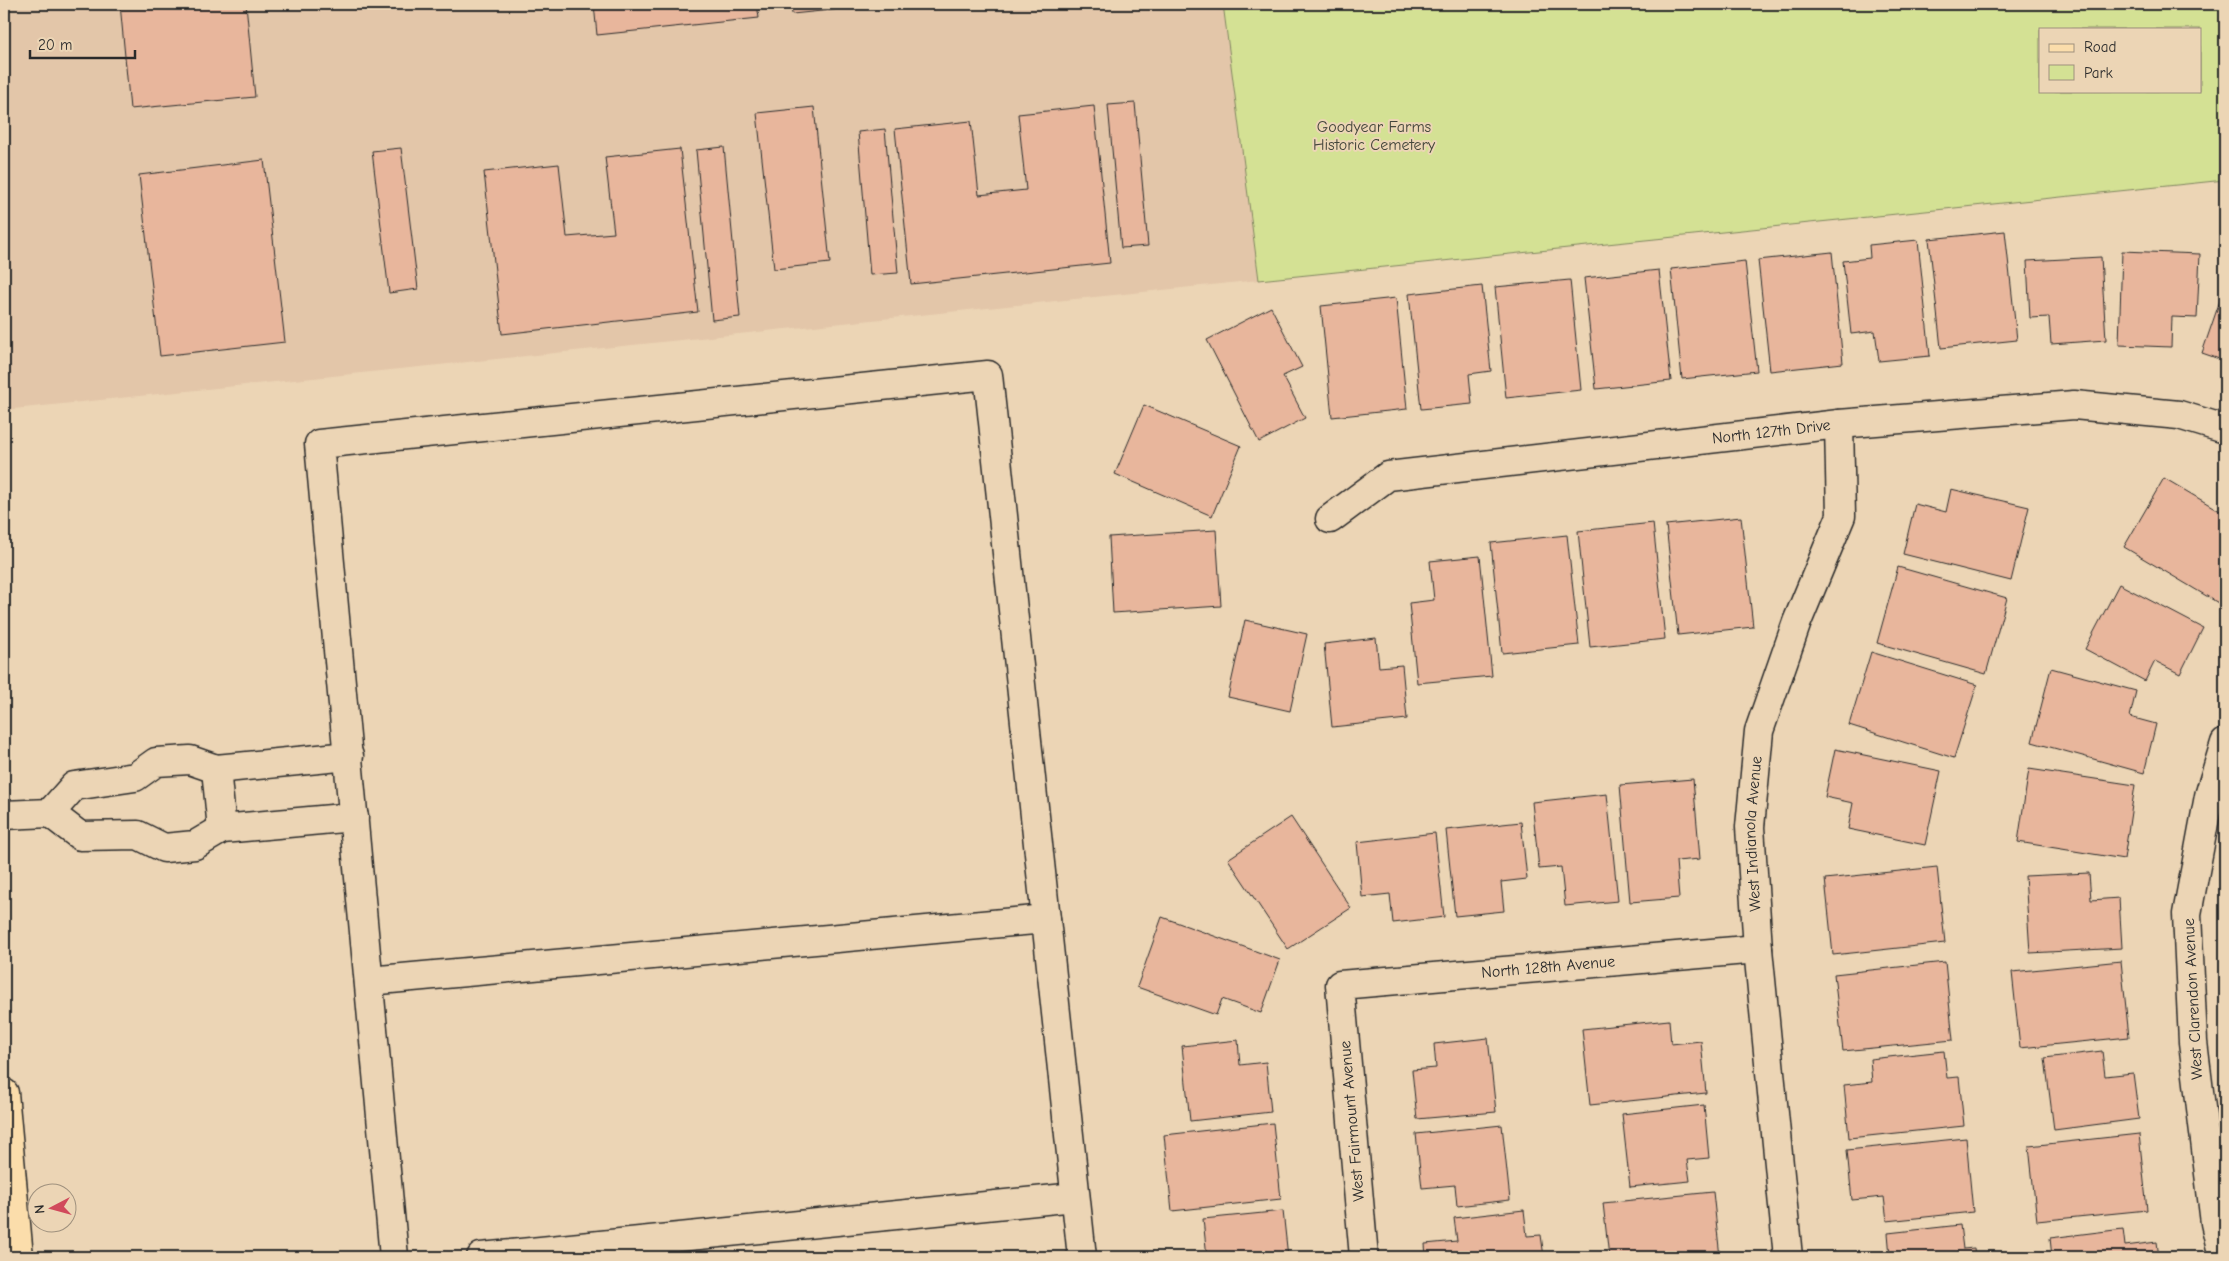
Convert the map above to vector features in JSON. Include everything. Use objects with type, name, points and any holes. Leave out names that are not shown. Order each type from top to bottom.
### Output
[{"type":"main road","points":[[4,1093],[19,1257]]},
{"type":"street","points":[[394,1257],[319,444],[988,375],[1082,1257]]},
{"type":"street","name":"North 127th Drive","points":[[1330,519],[1388,476],[1838,424],[2074,405],[2179,415],[2225,428]]},
{"type":"street","name":"West Indianola Avenue","points":[[1788,1257],[1758,949],[1750,827],[1759,732],[1797,622],[1841,516],[1838,424]]},
{"type":"street","name":"West Clarendon Avenue","points":[[2223,1257],[2214,1223],[2193,1042],[2187,914],[2209,796],[2225,742]]},
{"type":"street","points":[[50,813],[74,786],[135,777],[156,762],[190,760],[216,769],[349,756]]},
{"type":"street","points":[[216,769],[222,829]]},
{"type":"street","points":[[4,815],[50,813],[80,836],[138,835],[164,848],[195,844],[222,829],[354,817]]},
{"type":"street","points":[[369,981],[1046,919]]},
{"type":"street","name":"North 128th Avenue","points":[[1340,985],[1758,949]]},
{"type":"street","name":"West Fairmount Avenue","points":[[1340,985],[1364,1257]]},
{"type":"street","points":[[481,1257],[1075,1197]]},
{"type":"shaded area","points":[[4,4],[1223,4],[1259,280],[4,410]]},
{"type":"green space","name":"Goodyear Farms Historic Cemetery","points":[[1223,4],[2225,4],[2225,180],[1259,280]]},
{"type":"building","points":[[120,4],[246,4],[255,97],[130,109]]},
{"type":"building","points":[[594,4],[757,4],[759,18],[597,35]]},
{"type":"building","points":[[791,4],[891,4],[792,14]]},
{"type":"building","points":[[1135,103],[1148,246],[1121,248],[1108,105]]},
{"type":"building","points":[[1094,106],[1110,263],[911,284],[895,129],[971,121],[979,195],[1026,190],[1018,114]]},
{"type":"building","points":[[814,107],[830,263],[774,269],[757,113]]},
{"type":"building","points":[[885,129],[898,273],[870,275],[858,132]]},
{"type":"building","points":[[724,147],[740,317],[712,320],[696,150]]},
{"type":"building","points":[[401,148],[418,289],[389,293],[372,151]]},
{"type":"building","points":[[680,149],[698,312],[502,334],[484,172],[559,164],[567,237],[614,233],[605,157]]},
{"type":"building","points":[[264,160],[285,342],[160,356],[139,175]]},
{"type":"building","points":[[2005,231],[2017,340],[1941,348],[1929,239]]},
{"type":"building","points":[[1918,240],[1930,356],[1879,361],[1875,331],[1851,334],[1843,261],[1870,258],[1869,245]]},
{"type":"building","points":[[2122,251],[2200,254],[2197,318],[2172,317],[2171,347],[2119,345]]},
{"type":"building","points":[[1832,252],[1843,363],[1770,371],[1758,260]]},
{"type":"building","points":[[2101,257],[2106,340],[2051,344],[2049,317],[2030,318],[2027,261]]},
{"type":"building","points":[[1745,261],[1757,371],[1682,379],[1671,269]]},
{"type":"building","points":[[1659,270],[1671,381],[1596,389],[1584,278]]},
{"type":"building","points":[[1570,280],[1581,390],[1506,398],[1495,287]]},
{"type":"building","points":[[1482,286],[1491,371],[1469,374],[1472,404],[1421,409],[1409,294]]},
{"type":"building","points":[[2225,286],[2225,361],[2202,353]]},
{"type":"building","points":[[1396,298],[1407,409],[1332,417],[1321,306]]},
{"type":"building","points":[[1271,307],[1302,367],[1283,376],[1305,418],[1259,442],[1207,340]]},
{"type":"building","points":[[1144,405],[1241,446],[1212,516],[1115,474]]},
{"type":"building","points":[[2164,478],[2225,514],[2225,607],[2124,547]]},
{"type":"building","points":[[1951,489],[2029,507],[2011,581],[1903,554],[1915,504],[1946,512]]},
{"type":"building","points":[[1741,517],[1753,627],[1678,635],[1666,525]]},
{"type":"building","points":[[1653,523],[1665,639],[1590,647],[1578,531]]},
{"type":"building","points":[[1216,530],[1221,606],[1113,613],[1109,537]]},
{"type":"building","points":[[1567,535],[1579,645],[1502,653],[1491,543]]},
{"type":"building","points":[[1480,556],[1492,676],[1417,683],[1409,603],[1434,600],[1430,561]]},
{"type":"building","points":[[1898,567],[2007,598],[1986,674],[1877,643]]},
{"type":"building","points":[[2119,584],[2203,628],[2180,674],[2155,661],[2145,681],[2085,649]]},
{"type":"building","points":[[1245,620],[1307,634],[1290,711],[1228,697]]},
{"type":"building","points":[[1376,638],[1379,667],[1402,665],[1407,719],[1332,727],[1324,644]]},
{"type":"building","points":[[1871,652],[1977,685],[1954,758],[1849,725]]},
{"type":"building","points":[[2051,668],[2136,691],[2130,717],[2156,724],[2144,773],[2032,742]]},
{"type":"building","points":[[1835,749],[1941,771],[1925,845],[1848,829],[1853,803],[1825,797]]},
{"type":"building","points":[[2029,769],[2135,785],[2124,859],[2018,842]]},
{"type":"building","points":[[1693,779],[1700,859],[1676,861],[1679,898],[1630,902],[1620,785]]},
{"type":"building","points":[[1607,794],[1618,901],[1565,906],[1561,867],[1539,869],[1532,802]]},
{"type":"building","points":[[1291,817],[1351,908],[1288,949],[1228,859]]},
{"type":"building","points":[[1521,822],[1527,879],[1501,882],[1504,911],[1455,916],[1446,830]]},
{"type":"building","points":[[1435,833],[1444,917],[1393,923],[1390,894],[1362,897],[1357,842]]},
{"type":"building","points":[[1937,867],[1945,943],[1833,955],[1825,879]]},
{"type":"building","points":[[2089,873],[2091,900],[2119,898],[2122,948],[2030,953],[2025,876]]},
{"type":"building","points":[[1162,917],[1280,960],[1261,1013],[1222,999],[1216,1015],[1137,987]]},
{"type":"building","points":[[2121,961],[2129,1037],[2020,1048],[2012,972]]},
{"type":"building","points":[[1945,962],[1953,1040],[1843,1051],[1834,974]]},
{"type":"building","points":[[1669,1020],[1671,1044],[1701,1041],[1706,1093],[1590,1105],[1582,1029]]},
{"type":"building","points":[[1488,1038],[1496,1112],[1417,1119],[1412,1070],[1436,1068],[1434,1044]]},
{"type":"building","points":[[1238,1040],[1240,1065],[1266,1062],[1271,1112],[1190,1121],[1182,1046]]},
{"type":"building","points":[[1944,1051],[1947,1078],[1959,1077],[1964,1126],[1849,1138],[1844,1085],[1872,1082],[1870,1059]]},
{"type":"building","points":[[2102,1051],[2105,1076],[2133,1073],[2139,1119],[2054,1130],[2045,1058]]},
{"type":"building","points":[[1704,1105],[1709,1158],[1687,1160],[1690,1181],[1630,1187],[1622,1114]]},
{"type":"building","points":[[1273,1123],[1281,1199],[1172,1211],[1164,1135]]},
{"type":"building","points":[[1502,1125],[1510,1200],[1457,1206],[1455,1185],[1422,1188],[1416,1134]]},
{"type":"building","points":[[2139,1134],[2147,1210],[2037,1221],[2029,1146]]},
{"type":"building","points":[[1966,1138],[1973,1212],[1887,1221],[1884,1197],[1852,1200],[1847,1150]]},
{"type":"building","points":[[1713,1192],[1720,1257],[1609,1257],[1603,1203]]},
{"type":"building","points":[[1524,1210],[1527,1236],[1541,1235],[1544,1257],[1426,1257],[1425,1244],[1457,1241],[1454,1218]]},
{"type":"building","points":[[1283,1211],[1288,1257],[1207,1257],[1203,1219]]},
{"type":"building","points":[[1960,1225],[1963,1249],[1974,1248],[1975,1257],[1877,1257],[1890,1256],[1888,1233]]},
{"type":"building","points":[[2123,1229],[2125,1246],[2157,1242],[2159,1257],[2052,1257],[2050,1238]]}]
